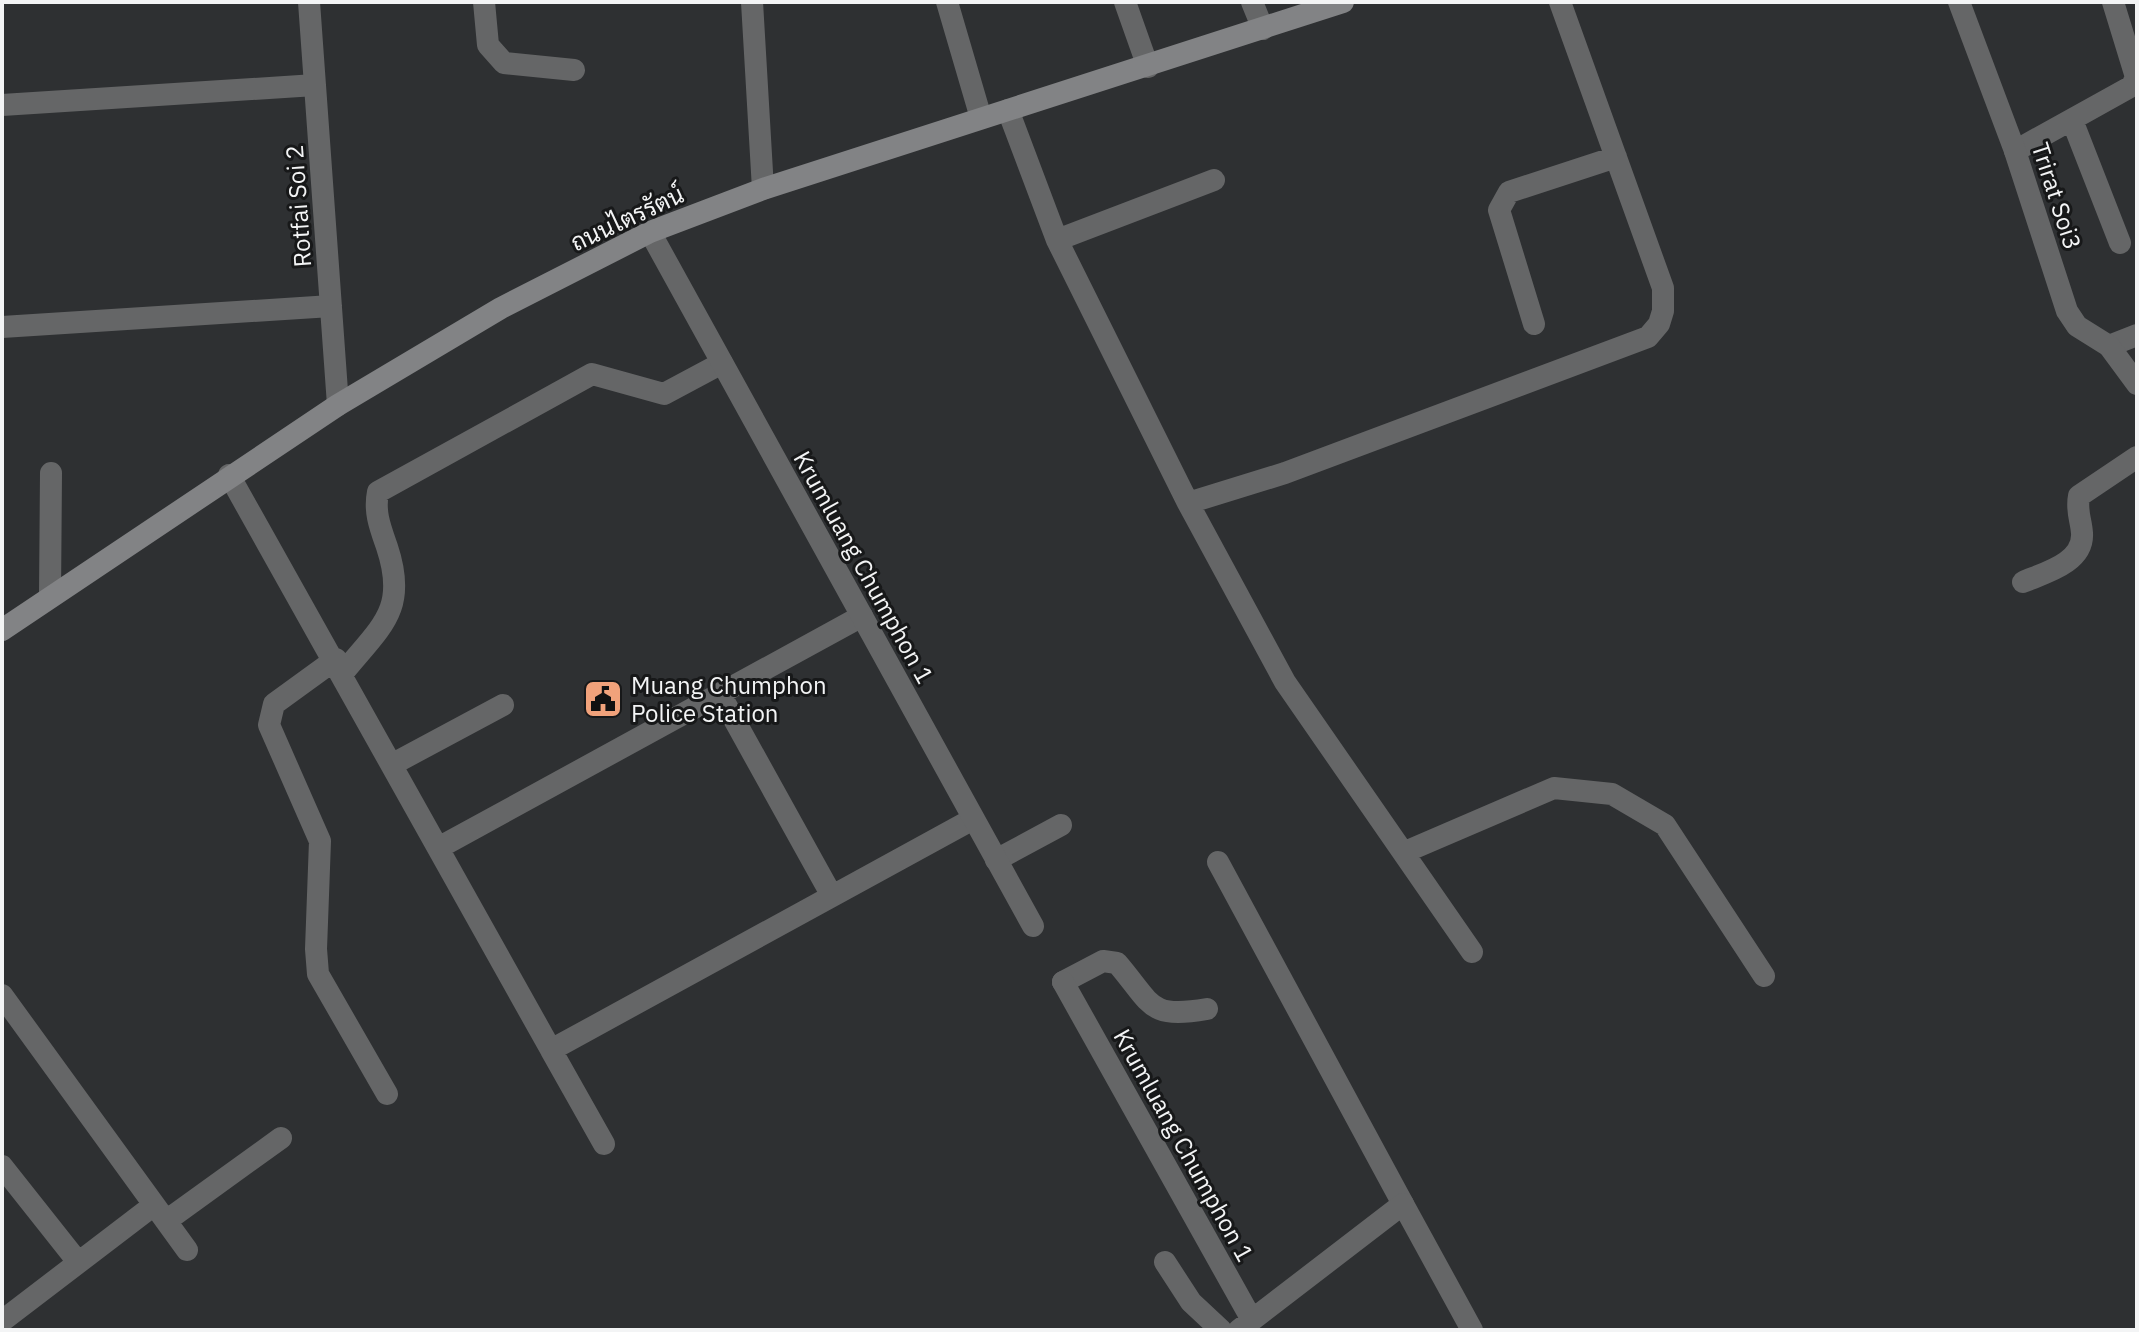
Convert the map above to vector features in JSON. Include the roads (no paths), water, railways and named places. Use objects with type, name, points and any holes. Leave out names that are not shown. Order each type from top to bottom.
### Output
[{"type":"main road","name":"ถนนไตรรัตน์","points":[[2,630],[229,475],[338,405],[501,308],[650,232],[763,189],[1343,2]]},
{"type":"street","name":"Rotfai Soi 2","points":[[309,2],[338,405]]},
{"type":"street","points":[[484,2],[488,45],[504,63],[574,70]]},
{"type":"street","points":[[752,2],[763,189]]},
{"type":"street","points":[[947,2],[981,118]]},
{"type":"street","points":[[1125,2],[1148,67]]},
{"type":"street","points":[[1252,2],[1263,29]]},
{"type":"street","points":[[1188,503],[1340,453],[1648,337],[1659,324],[1663,311],[1663,288],[1560,2]]},
{"type":"street","name":"Trirat Soi3","points":[[1959,2],[2015,151],[2067,311],[2077,326],[2109,346],[2137,384]]},
{"type":"street","points":[[2015,151],[2132,86],[2136,77],[2113,2]]},
{"type":"street","points":[[2,105],[315,85]]},
{"type":"street","points":[[1008,110],[1057,240],[1188,503],[1285,682],[1472,952]]},
{"type":"street","points":[[2072,120],[2120,243]]},
{"type":"street","points":[[1534,324],[1499,210],[1509,192],[1616,157]]},
{"type":"street","points":[[1057,240],[1214,180]]},
{"type":"street","name":"Krumluang Chumphon 1","points":[[650,232],[1033,926]]},
{"type":"street","points":[[2,327],[331,306]]},
{"type":"street","points":[[2109,346],[2137,335]]},
{"type":"street","points":[[387,1094],[318,974],[320,841],[269,725],[274,704],[339,666],[388,618],[396,591],[395,571],[374,509],[378,492],[592,374],[664,394],[722,363]]},
{"type":"street","points":[[2023,582],[2063,565],[2076,553],[2082,536],[2076,509],[2079,496],[2137,457]]},
{"type":"street","points":[[50,596],[51,473]]},
{"type":"street","points":[[229,475],[339,666],[604,1144]]},
{"type":"street","points":[[440,847],[862,616]]},
{"type":"street","points":[[720,694],[832,896]]},
{"type":"street","points":[[393,764],[503,705]]},
{"type":"street","points":[[1405,852],[1554,788],[1612,794],[1665,825],[1764,976]]},
{"type":"street","points":[[551,1050],[973,819]]},
{"type":"street","points":[[996,860],[1061,825]]},
{"type":"street","points":[[1218,862],[1472,1330]]},
{"type":"street","name":"Krumluang Chumphon 1","points":[[1207,1009],[1172,1015],[1157,1010],[1117,963],[1103,961],[1063,982],[1246,1325]]},
{"type":"street","points":[[2,995],[187,1250]]},
{"type":"street","points":[[2,1321],[78,1262],[281,1138]]},
{"type":"street","points":[[2,1166],[78,1262]]},
{"type":"street","points":[[1246,1325],[1403,1204]]},
{"type":"street","points":[[1165,1262],[1191,1302],[1221,1330]]},
{"type":"place","name":"Muang Chumphon Police Station","points":[[603,699]]}]
